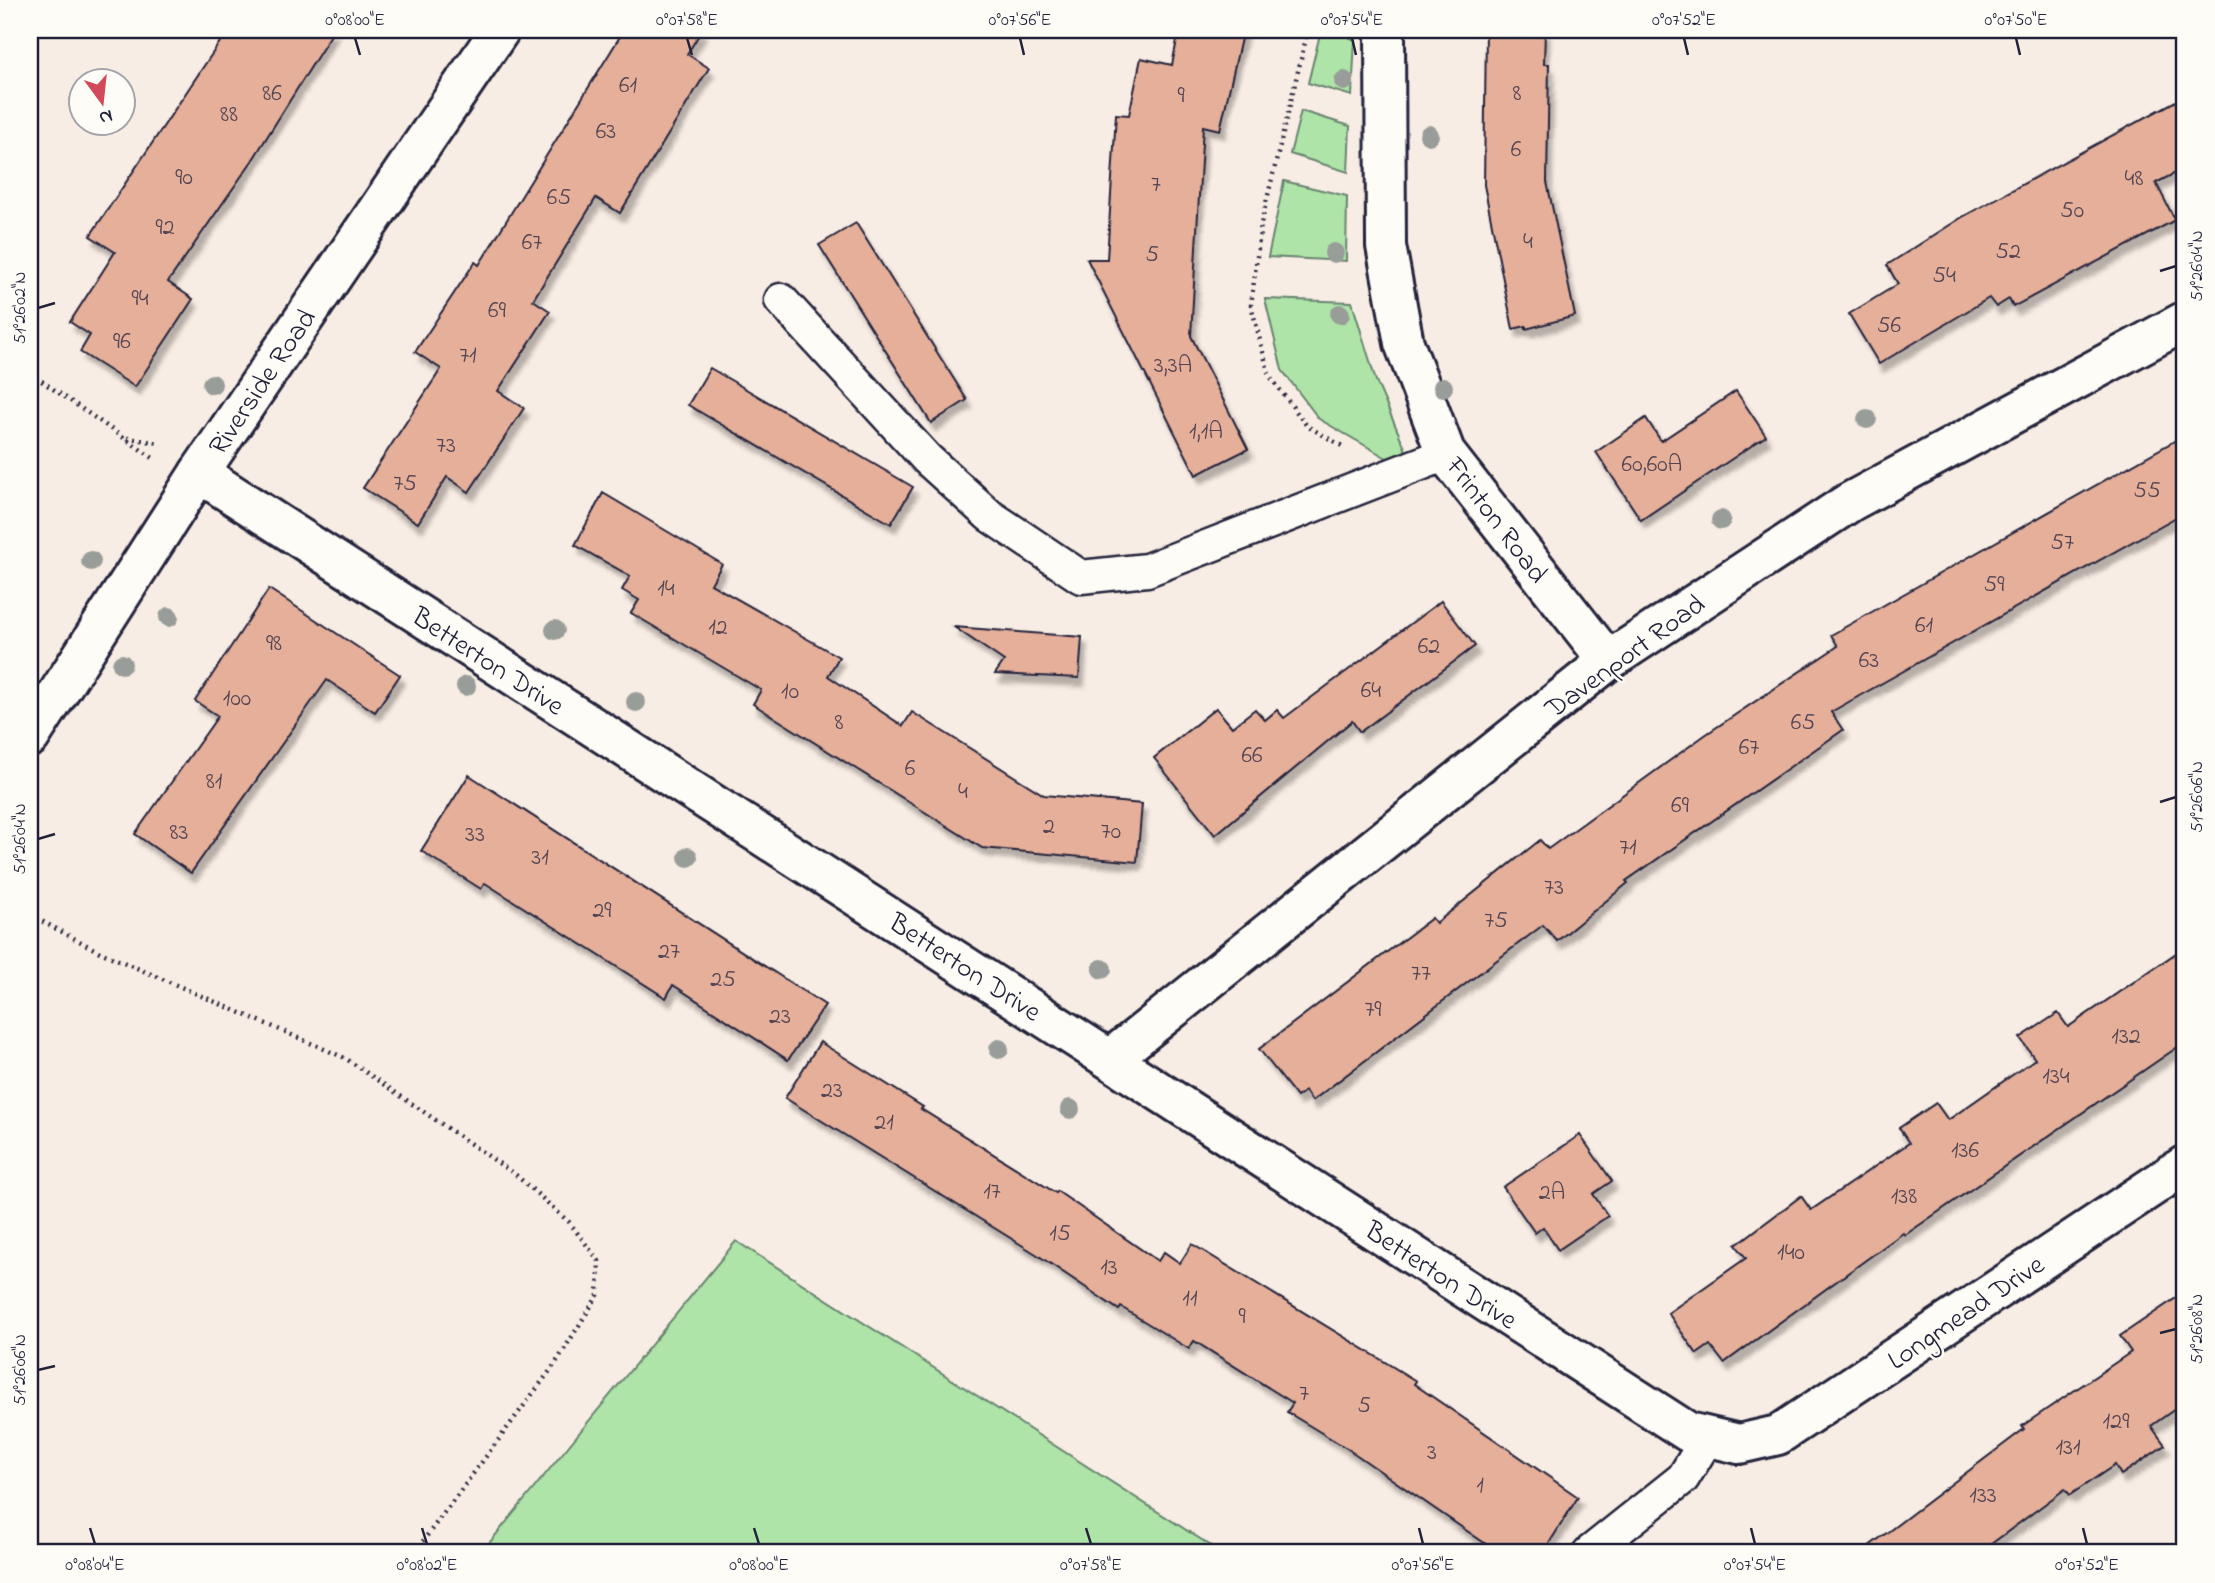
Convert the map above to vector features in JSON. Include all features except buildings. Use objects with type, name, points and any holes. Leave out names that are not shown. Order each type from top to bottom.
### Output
[{"type":"street","name":"Riverside Road","points":[[30,737],[195,479],[499,30]]},
{"type":"street","name":"Frinton Road","points":[[1385,30],[1385,246],[1404,343],[1446,454],[1608,661]]},
{"type":"street","name":"Davenport Road","points":[[1110,1059],[1608,661],[1850,502],[2185,321]]},
{"type":"street","name":"Betterton Drive","points":[[195,479],[1110,1059],[1688,1432],[1723,1441]]},
{"type":"street","name":"Longmead Drive","points":[[1723,1441],[1778,1435],[2185,1165]]},
{"type":"lane","points":[[781,300],[927,459],[990,516],[1081,576],[1147,570],[1446,454]]},
{"type":"lane","points":[[1589,1553],[1683,1478],[1723,1441]]},
{"type":"path","points":[[1308,30],[1261,224],[1251,305],[1269,375],[1307,426],[1391,475]]},
{"type":"path","points":[[30,373],[195,479]]},
{"type":"path","points":[[30,915],[100,952],[345,1058],[516,1175],[569,1222],[599,1261],[598,1295],[555,1364],[414,1553]]},
{"type":"green space","points":[[1321,30],[1335,30],[1355,40],[1352,96],[1308,83]]},
{"type":"green space","points":[[1301,111],[1350,126],[1348,172],[1290,154]]},
{"type":"green space","points":[[1284,181],[1347,196],[1346,261],[1268,257]]},
{"type":"green space","points":[[1265,299],[1352,302],[1376,381],[1408,455],[1392,461],[1319,419],[1282,370]]},
{"type":"green space","points":[[736,1241],[1222,1553],[481,1553]]}]
